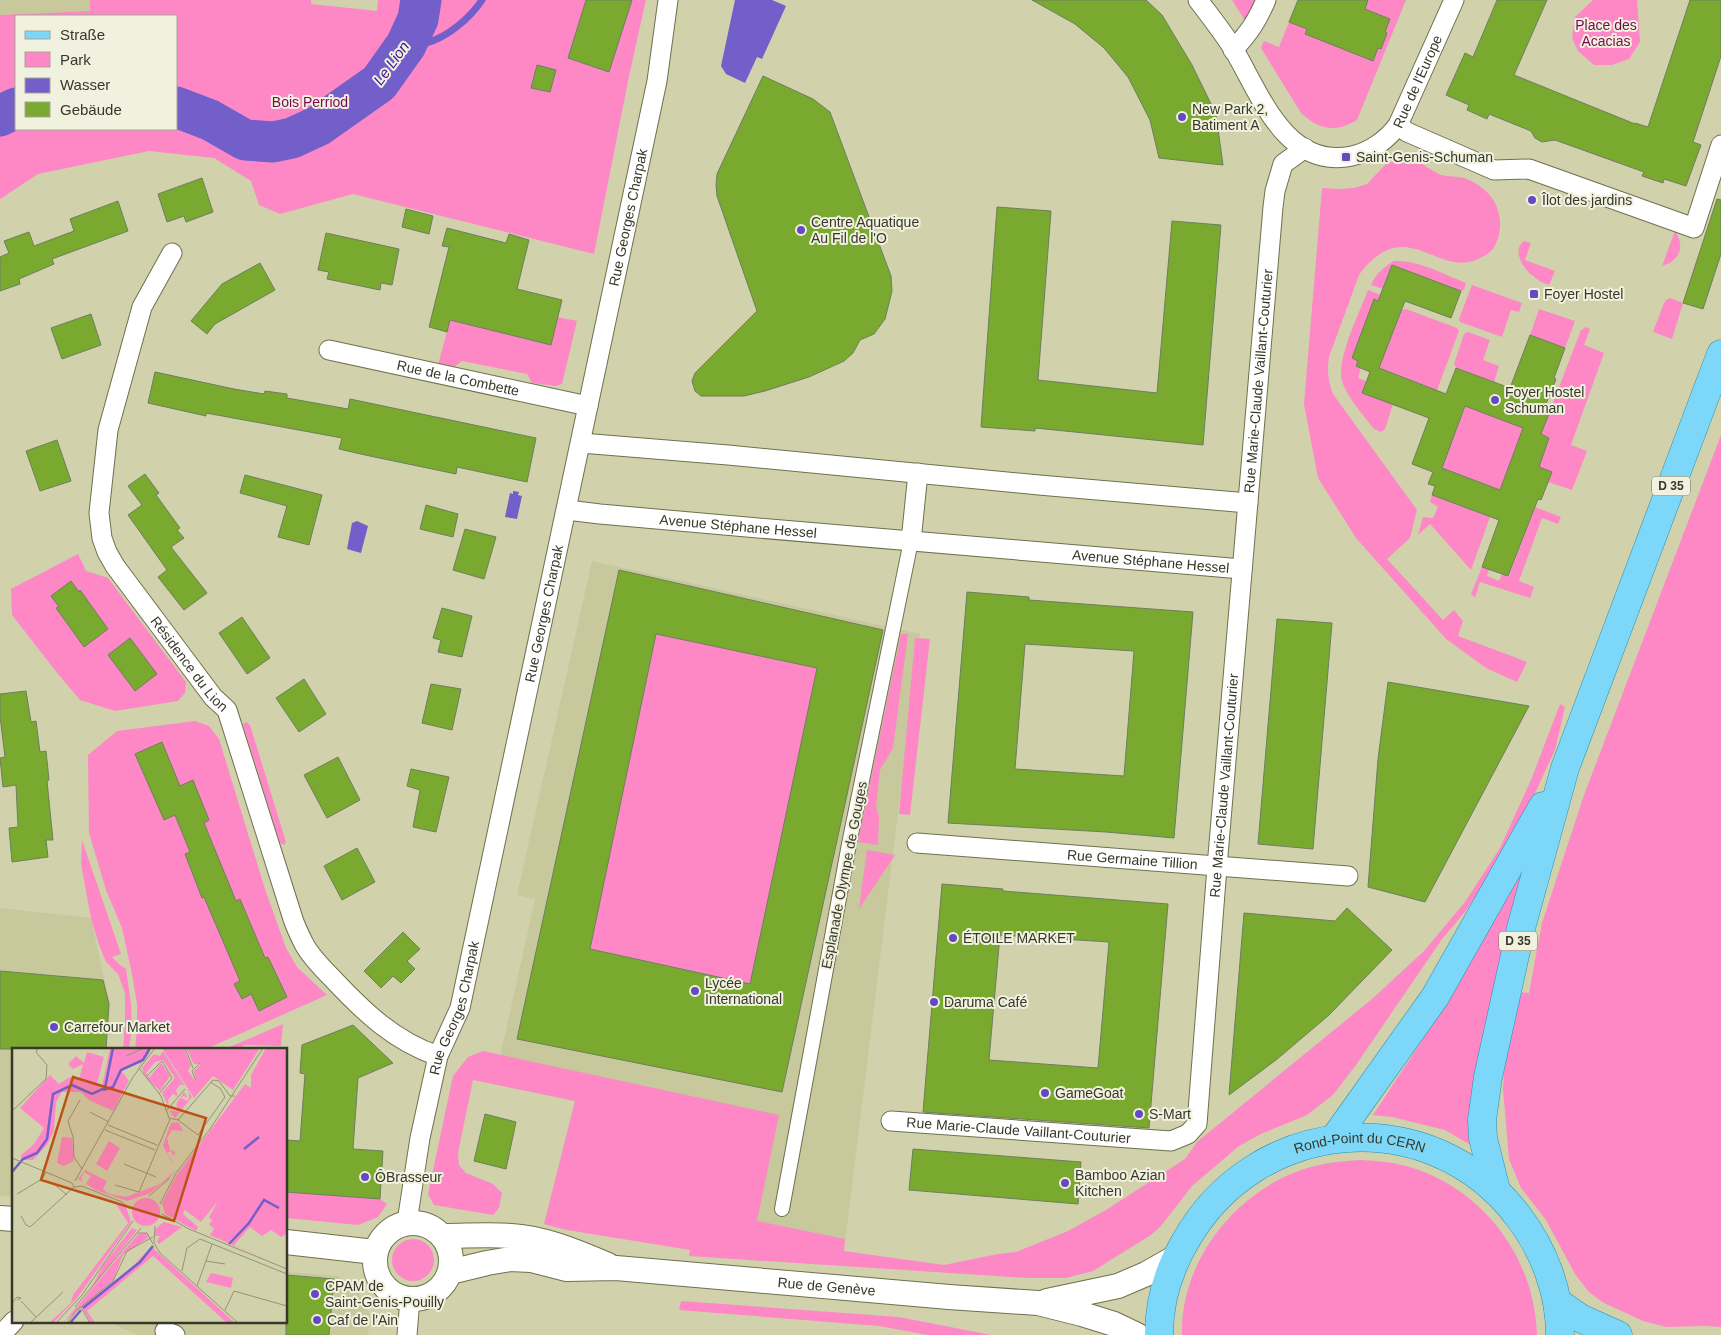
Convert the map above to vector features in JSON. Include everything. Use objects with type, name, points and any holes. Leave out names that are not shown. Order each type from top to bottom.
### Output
[{"type":"main road","name":"D 35","points":[[1496,1190],[1482,1125],[1488,1077],[1521,928],[1564,768],[1721,354]]},
{"type":"main road","name":"D 35","points":[[1334,1139],[1435,997],[1507,873],[1564,768]]},
{"type":"main road","name":"Rond-Point du CERN","points":[[1159,1335],[1162,1301],[1167,1277],[1176,1257],[1203,1213],[1216,1199],[1251,1170],[1269,1158],[1308,1144],[1358,1137],[1380,1138],[1424,1146],[1442,1153],[1461,1164],[1496,1190],[1513,1208],[1536,1242],[1547,1267],[1557,1302],[1560,1335]]},
{"type":"main road","points":[[1557,1302],[1580,1318],[1618,1335]]},
{"type":"street","name":"Rue Georges Charpak","points":[[408,1222],[420,1138],[438,1056],[460,1008],[567,510],[657,81],[668,0]]},
{"type":"street","points":[[1198,0],[1234,50],[1265,108],[1278,126],[1305,148],[1321,156],[1333,158],[1358,155],[1370,150],[1392,133],[1398,125]]},
{"type":"street","points":[[1234,50],[1257,20],[1266,0]]},
{"type":"street","name":"Rue de l'Europe","points":[[1454,0],[1398,125],[1408,132],[1494,170],[1529,170],[1694,228],[1721,145]]},
{"type":"street","name":"Rue Marie-Claude Vaillant-Couturier","points":[[891,1121],[1170,1141],[1188,1134],[1197,1124],[1275,191],[1283,164],[1305,148]]},
{"type":"street","name":"Résidence du Lion","points":[[172,254],[142,307],[108,430],[98,513],[102,538],[115,566],[213,697],[227,710],[293,919],[304,945],[342,988],[386,1030],[407,1044],[438,1056]]},
{"type":"street","name":"Rue de la Combette","points":[[329,350],[588,406]]},
{"type":"street","points":[[581,443],[1248,503]]},
{"type":"street","points":[[911,541],[918,473]]},
{"type":"street","name":"Avenue Stéphane Hessel","points":[[567,510],[1242,569]]},
{"type":"street","name":"Esplanade Olympe de Gouges","points":[[782,1209],[849,844],[911,541]]},
{"type":"street","name":"Rue Germaine Tillion","points":[[917,843],[1348,876]]},
{"type":"street","points":[[408,1222],[427,1225],[443,1236],[450,1253],[450,1272],[446,1280],[435,1292],[427,1297],[410,1299],[392,1294],[385,1288],[375,1271],[374,1261],[375,1252],[387,1232],[400,1224],[408,1222]]},
{"type":"street","name":"Rue de Genève","points":[[443,1236],[512,1236],[532,1239],[570,1249],[616,1268]]},
{"type":"street","points":[[288,1242],[375,1252]]},
{"type":"street","name":"Rue de Genève","points":[[1038,1303],[1118,1286],[1146,1274],[1176,1257]]},
{"type":"street","name":"Rue de Genève","points":[[450,1272],[487,1263],[531,1260],[566,1269],[616,1268],[1038,1303],[1106,1322],[1137,1335]]},
{"type":"street","points":[[407,1335],[410,1299]]},
{"type":"street","points":[[1,1335],[13,1322]]},
{"type":"shaded area","points":[[0,0],[90,0],[91,11],[0,15]]},
{"type":"shaded area","name":"Lycée International","points":[[592,561],[920,634],[844,1251],[567,1230],[544,1224],[575,1101],[494,1084],[535,899],[517,895]]},
{"type":"shaded area","points":[[0,908],[91,918],[110,1005],[106,1048],[12,1048],[12,1197],[0,1196]]},
{"type":"shaded area","points":[[288,1272],[338,1276],[356,1287],[370,1314],[368,1335],[137,1335],[115,1325],[116,1322],[288,1322]]},
{"type":"green space","name":"Bois Perriod","points":[[90,0],[311,0],[311,4],[377,11],[378,0],[646,0],[594,254],[353,194],[280,214],[259,205],[251,181],[214,158],[149,151],[38,174],[0,199],[0,15],[90,11]]},
{"type":"green space","points":[[1232,0],[1255,0],[1251,13],[1244,19]]},
{"type":"green space","points":[[1359,0],[1406,0],[1357,120],[1342,127],[1328,128],[1314,123],[1301,113],[1261,48],[1264,41],[1279,47],[1289,22],[1307,29],[1305,34],[1373,61],[1378,48],[1381,48],[1390,19],[1365,9]]},
{"type":"green space","name":"Place des Acacias","points":[[1593,0],[1637,0],[1640,42],[1629,59],[1612,65],[1594,65],[1578,51],[1572,38],[1575,17]]},
{"type":"green space","points":[[1404,156],[1441,175],[1461,177],[1485,190],[1494,201],[1498,210],[1499,236],[1495,246],[1485,256],[1461,263],[1451,262],[1413,248],[1402,247],[1389,249],[1372,260],[1359,275],[1329,357],[1329,380],[1333,394],[1417,510],[1410,538],[1387,559],[1443,620],[1454,610],[1463,621],[1458,636],[1527,662],[1517,682],[1486,668],[1446,639],[1356,538],[1318,478],[1304,404],[1322,188],[1354,188],[1367,184],[1385,165]]},
{"type":"green space","points":[[1675,231],[1680,243],[1679,253],[1673,261],[1662,266]]},
{"type":"green space","points":[[1524,241],[1531,243],[1525,260],[1555,271],[1549,285],[1528,272],[1522,263],[1519,249],[1520,244]]},
{"type":"green space","points":[[1394,261],[1422,265],[1440,272],[1466,283],[1464,290],[1461,291],[1392,265],[1383,289],[1371,285],[1380,271]]},
{"type":"green space","points":[[1472,285],[1522,303],[1519,312],[1511,310],[1502,337],[1460,322],[1459,319]]},
{"type":"green space","points":[[1368,290],[1381,295],[1379,301],[1375,299],[1356,366],[1361,368],[1358,378],[1366,381],[1362,393],[1393,404],[1385,429],[1381,432],[1374,429],[1352,400],[1344,387],[1341,372],[1345,348]]},
{"type":"green space","points":[[1670,298],[1683,303],[1672,339],[1653,332],[1664,303]]},
{"type":"green space","points":[[1406,309],[1457,328],[1459,331],[1436,393],[1429,387],[1379,368],[1402,310]]},
{"type":"green space","points":[[1539,309],[1575,321],[1565,348],[1530,335]]},
{"type":"green space","points":[[557,317],[577,321],[562,384],[556,386],[532,383],[527,374],[462,361],[453,368],[438,365],[450,320]]},
{"type":"green space","points":[[1586,327],[1590,329],[1584,345],[1604,353],[1571,445],[1587,451],[1572,490],[1548,482],[1552,472],[1539,467],[1549,438],[1541,434],[1581,330]]},
{"type":"green space","points":[[1468,332],[1490,340],[1483,360],[1499,366],[1494,382],[1456,368],[1454,364],[1464,334]]},
{"type":"green space","points":[[1466,405],[1523,428],[1500,490],[1442,468]]},
{"type":"green space","points":[[1721,435],[1721,1327],[1666,1327],[1643,1321],[1602,1302],[1588,1291],[1575,1274],[1546,1220],[1521,1188],[1509,1159],[1503,1089],[1504,1072],[1518,992],[1529,993],[1542,923],[1584,795]]},
{"type":"green space","points":[[1432,495],[1490,517],[1471,570],[1430,524],[1418,535],[1423,517],[1433,518],[1438,507],[1430,502]]},
{"type":"green space","points":[[1535,507],[1561,517],[1558,524],[1542,518],[1519,581],[1534,587],[1530,598],[1480,582],[1475,598],[1471,594],[1482,567],[1489,570],[1487,576],[1499,581],[1502,574],[1509,576]]},
{"type":"green space","points":[[78,554],[86,571],[108,578],[186,682],[185,693],[178,701],[115,711],[80,700],[12,615],[11,589]]},
{"type":"green space","points":[[656,634],[817,668],[750,984],[590,949]]},
{"type":"green space","points":[[901,634],[908,634],[893,748],[880,770],[876,807],[879,816],[878,845],[858,842]]},
{"type":"green space","points":[[915,638],[930,639],[910,815],[899,814]]},
{"type":"green space","points":[[1560,704],[1565,707],[1555,750],[1515,836],[1465,912],[1442,939],[1356,1065],[1333,1095],[1307,1115],[1261,1134],[1239,1146],[1192,1186],[1161,1226],[1151,1235],[1093,1271],[1066,1278],[1027,1278],[689,1256],[690,1250],[567,1230],[544,1224],[575,1101],[473,1080],[458,1153],[459,1165],[466,1173],[493,1184],[502,1193],[499,1208],[493,1215],[434,1205],[428,1194],[453,1076],[468,1057],[483,1051],[779,1115],[757,1221],[845,1239],[844,1251],[944,1265],[1016,1252],[1068,1231],[1106,1210],[1185,1159],[1197,1142],[1372,999],[1424,951],[1465,902],[1500,848],[1531,780]]},
{"type":"green space","points":[[195,721],[209,726],[219,739],[265,889],[286,948],[297,967],[327,995],[208,1048],[135,1048],[137,1004],[132,974],[122,928],[106,890],[89,833],[88,755],[117,731]]},
{"type":"green space","points":[[246,722],[250,725],[286,842],[284,845],[280,843],[244,728],[243,724]]},
{"type":"green space","points":[[82,840],[121,954],[112,957],[126,969],[132,1028],[129,1048],[123,1048],[125,993],[118,974],[106,962],[99,945],[91,918],[81,864]]},
{"type":"green space","points":[[867,850],[895,855],[859,909]]},
{"type":"green space","points":[[1530,850],[1474,1147],[1445,1130],[1392,1117],[1373,1115],[1456,989]]},
{"type":"green space","points":[[283,1024],[281,1046],[244,1045],[242,1048],[227,1048]]},
{"type":"green space","points":[[1361,1160],[1406,1166],[1433,1176],[1458,1190],[1480,1208],[1499,1229],[1515,1253],[1526,1279],[1534,1306],[1537,1335],[1182,1335],[1184,1309],[1190,1284],[1200,1260],[1213,1238],[1230,1217],[1249,1199],[1293,1173],[1310,1167]]},
{"type":"green space","points":[[288,1192],[380,1199],[387,1204],[378,1217],[358,1225],[288,1218]]},
{"type":"green space","points":[[417,1239],[425,1242],[431,1248],[434,1260],[431,1272],[425,1278],[409,1281],[401,1278],[395,1272],[392,1256],[395,1248],[401,1242]]},
{"type":"green space","points":[[681,1301],[899,1317],[991,1335],[928,1335],[879,1326],[679,1310]]},
{"type":"water","points":[[735,0],[772,0],[786,6],[762,59],[757,57],[745,83],[726,74],[721,66]]},
{"type":"water","points":[[513,491],[519,492],[518,495],[522,496],[517,519],[505,517],[510,493],[513,494]]},
{"type":"water","points":[[357,521],[368,526],[361,553],[347,549],[352,523]]},
{"type":"building","points":[[586,0],[632,0],[609,72],[568,58]]},
{"type":"building","points":[[1032,0],[1146,0],[1162,15],[1192,65],[1216,114],[1223,165],[1159,158],[1150,120],[1128,77],[1104,48],[1075,24]]},
{"type":"building","points":[[1298,0],[1368,0],[1365,9],[1390,19],[1381,49],[1378,48],[1373,61],[1305,34],[1307,29],[1289,22]]},
{"type":"building","points":[[1497,0],[1547,0],[1514,75],[1635,124],[1648,127],[1690,0],[1721,0],[1721,56],[1693,142],[1701,145],[1686,186],[1664,179],[1663,183],[1642,176],[1644,172],[1555,140],[1542,142],[1535,138],[1531,131],[1489,114],[1487,119],[1467,110],[1469,105],[1446,95],[1465,53],[1473,57]]},
{"type":"building","points":[[537,65],[556,70],[550,92],[531,88]]},
{"type":"building","name":"Centre Aquatique Au Fil de l'O","points":[[763,76],[813,99],[830,112],[891,276],[892,291],[885,319],[874,334],[860,340],[853,353],[844,361],[809,377],[765,391],[744,396],[701,396],[695,391],[692,381],[695,373],[757,311],[717,196],[716,185],[717,174]]},
{"type":"building","points":[[202,178],[213,212],[186,222],[184,216],[167,222],[158,194]]},
{"type":"building","points":[[1717,199],[1721,200],[1721,254],[1703,309],[1683,303]]},
{"type":"building","points":[[118,201],[128,231],[52,259],[54,264],[19,279],[20,284],[0,291],[0,257],[9,253],[4,241],[29,232],[34,246],[74,231],[70,219]]},
{"type":"building","points":[[997,207],[1051,211],[1038,380],[1157,393],[1172,221],[1221,225],[1203,445],[1035,428],[1035,431],[981,427]]},
{"type":"building","points":[[406,209],[433,216],[429,234],[402,227]]},
{"type":"building","points":[[447,228],[506,243],[509,234],[529,240],[517,289],[562,300],[551,345],[450,320],[447,332],[429,327],[449,247],[442,246]]},
{"type":"building","points":[[326,233],[399,249],[392,285],[381,283],[380,290],[327,279],[329,272],[318,270]]},
{"type":"building","points":[[260,263],[275,290],[215,324],[207,334],[191,321],[222,284]]},
{"type":"building","points":[[1392,265],[1461,291],[1451,318],[1405,301],[1379,368],[1446,394],[1456,368],[1510,388],[1530,335],[1565,348],[1546,404],[1552,406],[1541,434],[1549,438],[1539,467],[1552,472],[1541,500],[1538,499],[1508,576],[1482,567],[1499,520],[1432,495],[1435,486],[1428,484],[1433,472],[1412,464],[1429,418],[1362,393],[1370,372],[1356,366],[1358,361],[1352,358],[1374,299],[1378,301]],"holes":[[[1465,406],[1523,428],[1500,490],[1442,468]]]},
{"type":"building","points":[[91,314],[101,345],[62,359],[51,328]]},
{"type":"building","points":[[155,372],[264,394],[265,391],[287,394],[287,398],[348,409],[350,399],[536,438],[527,482],[457,467],[456,474],[339,449],[342,438],[206,413],[206,416],[148,403]]},
{"type":"building","points":[[57,440],[71,481],[40,491],[26,451]]},
{"type":"building","points":[[145,474],[159,493],[156,495],[180,528],[177,530],[184,538],[171,547],[207,593],[184,610],[158,577],[167,570],[128,515],[142,505],[128,486]]},
{"type":"building","points":[[245,475],[322,495],[309,545],[278,537],[287,506],[240,493]]},
{"type":"building","points":[[426,505],[458,514],[453,537],[420,529]]},
{"type":"building","points":[[465,529],[496,537],[484,579],[453,570]]},
{"type":"building","points":[[619,570],[883,630],[782,1092],[517,1039]],"holes":[[[656,634],[817,668],[750,984],[590,949]]]},
{"type":"building","points":[[71,581],[79,592],[80,590],[108,629],[84,647],[56,608],[59,607],[51,596]]},
{"type":"building","points":[[967,592],[1029,597],[1029,600],[1193,612],[1174,838],[948,823]],"holes":[[[1025,644],[1134,651],[1124,776],[1015,769]]]},
{"type":"building","points":[[442,608],[472,616],[462,657],[438,652],[441,640],[433,638]]},
{"type":"building","points":[[242,617],[270,658],[247,674],[219,633]]},
{"type":"building","points":[[1277,619],[1332,623],[1313,849],[1258,844]]},
{"type":"building","points":[[130,638],[157,674],[135,691],[108,655]]},
{"type":"building","points":[[304,679],[326,714],[299,732],[276,698]]},
{"type":"building","points":[[1388,682],[1529,706],[1425,902],[1368,887],[1378,759]]},
{"type":"building","points":[[431,684],[461,689],[452,730],[422,723]]},
{"type":"building","points":[[26,691],[31,722],[36,721],[40,752],[46,751],[53,840],[46,840],[48,857],[12,862],[9,828],[18,827],[16,785],[3,787],[0,758],[5,757],[0,716],[0,694]]},
{"type":"building","points":[[162,742],[180,786],[193,780],[209,820],[204,823],[236,901],[240,899],[265,958],[268,957],[287,997],[259,1011],[251,994],[242,999],[234,984],[240,981],[204,897],[202,898],[185,854],[190,852],[175,815],[164,820],[135,754]]},
{"type":"building","points":[[338,757],[360,800],[327,818],[304,775]]},
{"type":"building","points":[[411,769],[449,777],[436,832],[413,827],[420,790],[407,786]]},
{"type":"building","points":[[357,848],[375,882],[342,900],[324,866]]},
{"type":"building","points":[[942,884],[1003,889],[1003,891],[1168,904],[1149,1128],[923,1112]],"holes":[[[1000,935],[1109,942],[1098,1068],[989,1060]]]},
{"type":"building","points":[[1347,908],[1392,950],[1329,1015],[1276,1060],[1229,1095],[1244,913],[1335,921]]},
{"type":"building","points":[[403,932],[420,949],[407,961],[415,969],[401,983],[393,976],[381,988],[364,971]]},
{"type":"building","name":"Carrefour Market","points":[[0,971],[103,980],[109,1004],[106,1048],[0,1049]]},
{"type":"building","points":[[353,1025],[393,1063],[358,1078],[353,1149],[383,1151],[380,1199],[288,1192],[288,1140],[300,1141],[305,1074],[300,1073],[302,1045]]},
{"type":"building","points":[[485,1114],[516,1122],[506,1169],[474,1161]]},
{"type":"building","points":[[913,1149],[1081,1162],[1078,1204],[909,1190]]},
{"type":"building","points":[[288,1275],[334,1279],[329,1335],[286,1335],[286,1322],[288,1322]]},
{"type":"waterway","name":"Le Lion","points":[[178,108],[210,120],[245,140],[273,142],[292,138],[318,126],[379,83],[406,45],[418,19],[421,0]]},
{"type":"waterway","points":[[406,45],[426,43],[450,32],[465,20],[482,0]]},
{"type":"waterway","name":"Le Lion","points":[[0,116],[15,108]]},
{"type":"place","name":"New Park 2, Batiment A","points":[[1182,117]]},
{"type":"place","name":"Saint-Genis-Schuman","points":[[1346,157]]},
{"type":"place","name":"Îlot des jardins","points":[[1532,200]]},
{"type":"place","name":"Centre Aquatique Au Fil de l'O","points":[[801,230]]},
{"type":"place","name":"Foyer Hostel","points":[[1534,294]]},
{"type":"place","name":"Foyer Hostel Schuman","points":[[1495,400]]},
{"type":"place","name":"ÉTOILE MARKET","points":[[953,938]]},
{"type":"place","name":"Lycée International","points":[[695,991]]},
{"type":"place","name":"Daruma Café","points":[[934,1002]]},
{"type":"place","name":"Carrefour Market","points":[[54,1027]]},
{"type":"place","name":"GameGoat","points":[[1045,1093]]},
{"type":"place","name":"S-Mart","points":[[1139,1114]]},
{"type":"place","name":"ÔBrasseur","points":[[365,1177]]},
{"type":"place","name":"Bamboo Azian Kitchen","points":[[1065,1183]]},
{"type":"place","name":"CPAM de Saint-Genis-Pouilly","points":[[315,1294]]},
{"type":"place","name":"Caf de l'Ain","points":[[317,1320]]}]
